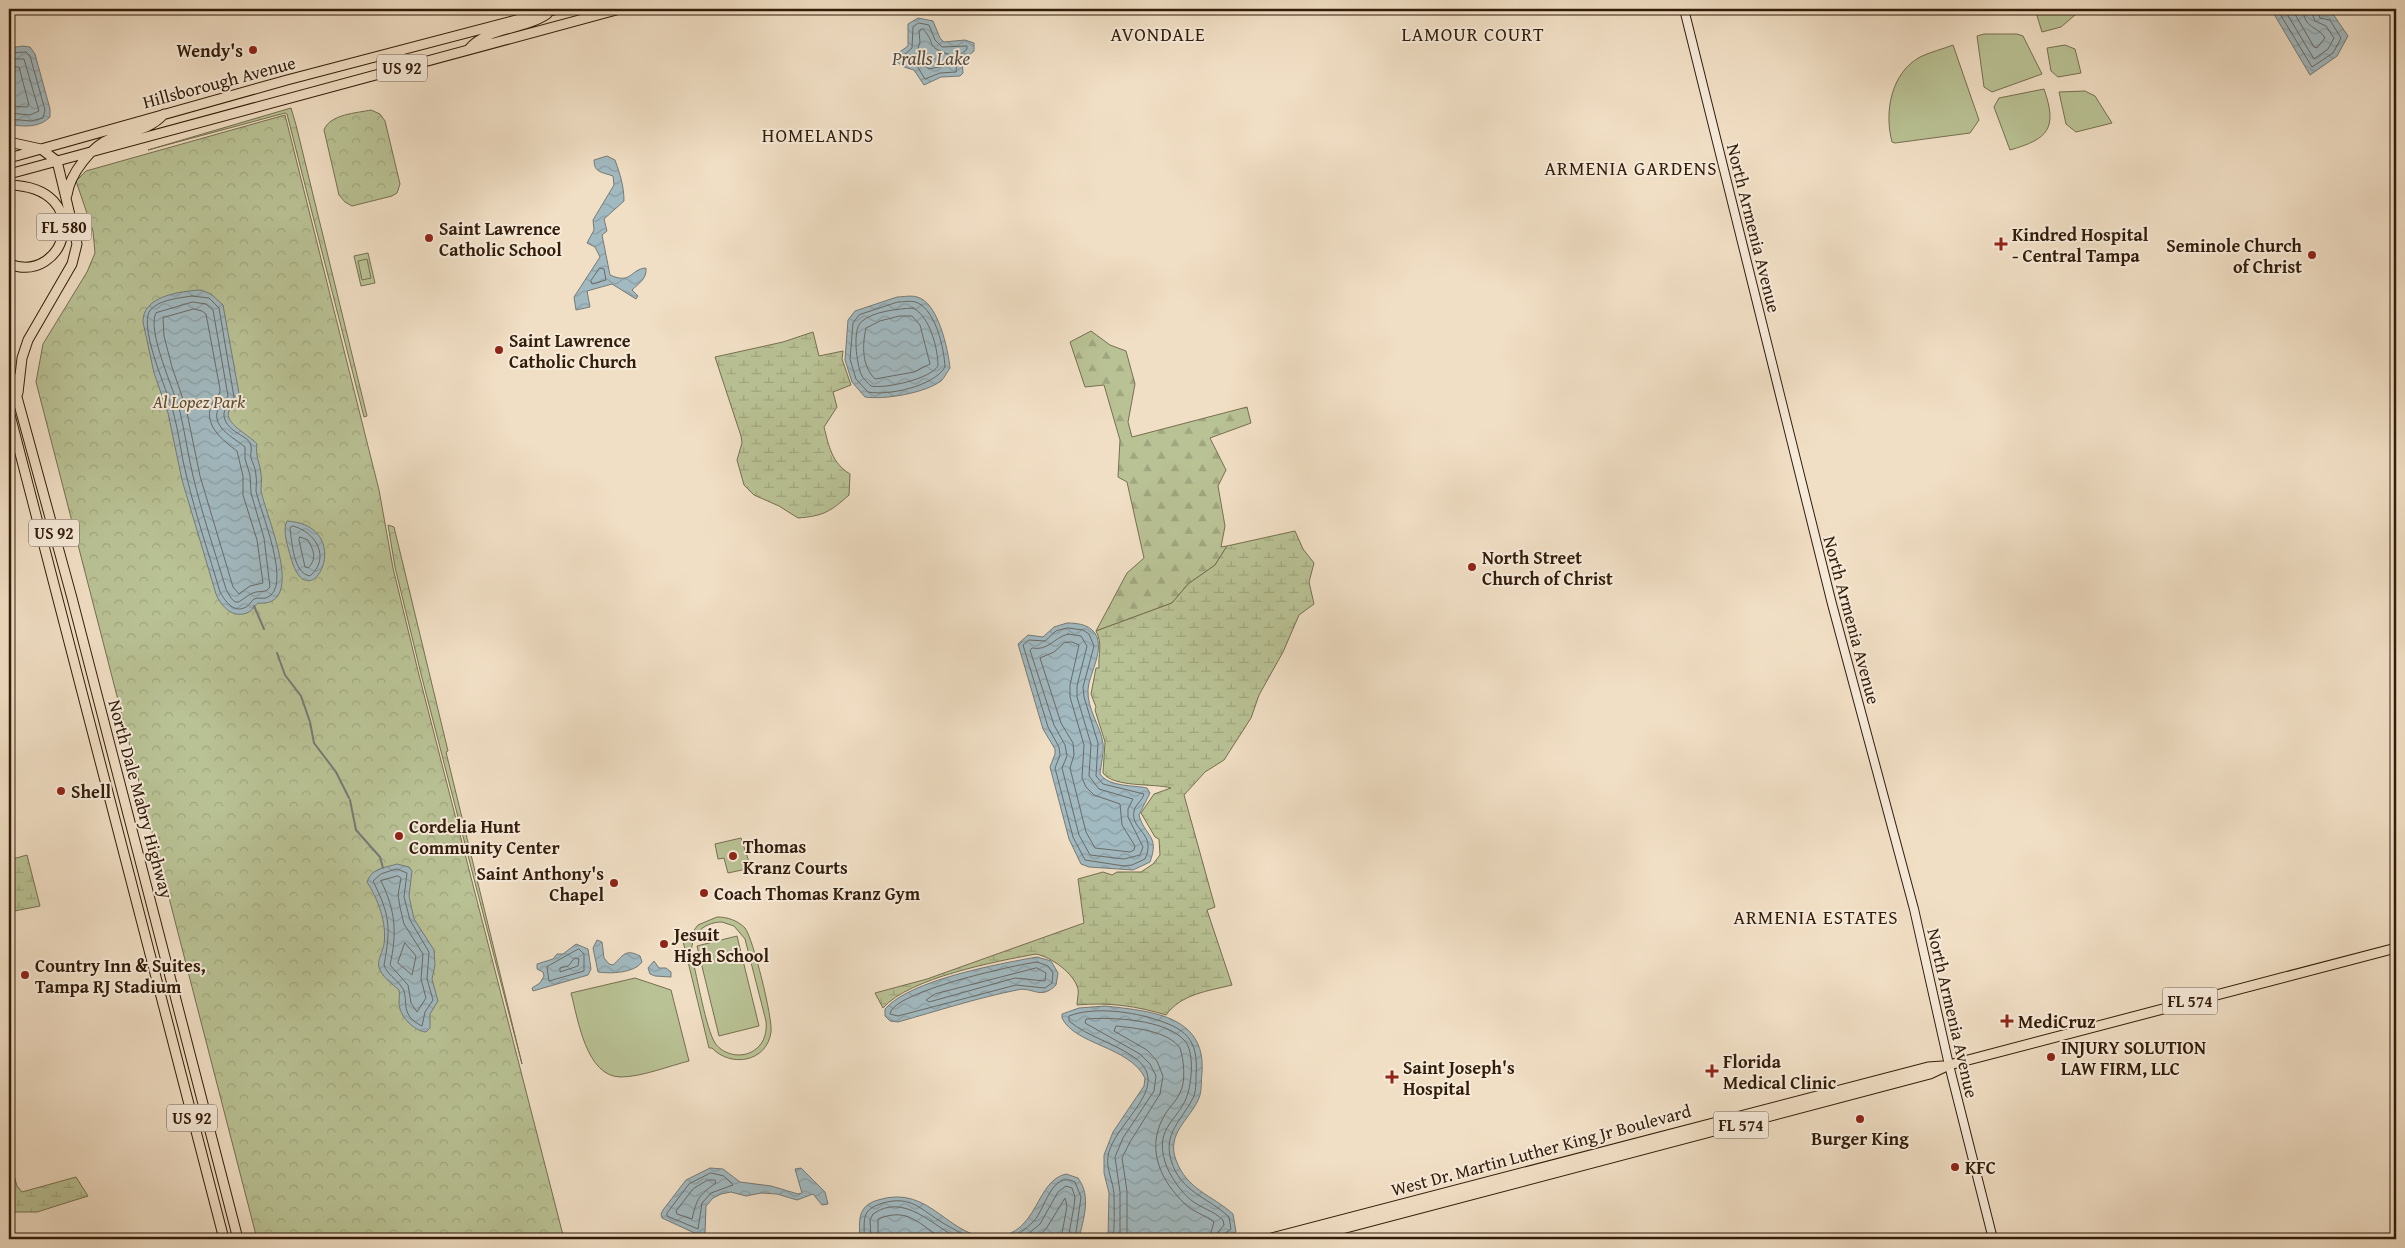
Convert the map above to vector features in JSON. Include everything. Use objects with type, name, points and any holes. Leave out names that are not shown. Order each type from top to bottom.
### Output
[{"type":"main road","points":[[469,50],[484,37],[535,22],[556,9]]},
{"type":"main road","name":"Hillsborough Avenue","points":[[9,158],[164,114],[556,9]]},
{"type":"main road","name":"US 92","points":[[469,50],[620,9]]},
{"type":"main road","name":"North Armenia Avenue","points":[[1684,9],[1828,587],[1914,909],[1949,1065],[1993,1239]]},
{"type":"main road","name":"Hillsborough Avenue","points":[[9,174],[469,50]]},
{"type":"main road","points":[[96,150],[106,141],[154,125],[164,114]]},
{"type":"main road","points":[[9,142],[41,149],[57,161],[67,198]]},
{"type":"main road","name":"US 92","points":[[17,401],[22,358],[28,340],[76,254],[77,238],[67,198],[73,174],[96,150]]},
{"type":"main road","name":"FL 580","points":[[9,184],[36,188],[47,194],[59,207],[64,224],[62,239],[54,253],[43,262],[28,267],[9,264]]},
{"type":"main road","name":"North Dale Mabry Highway","points":[[9,368],[105,725],[238,1239]]},
{"type":"main road","name":"North Dale Mabry Highway","points":[[9,411],[224,1239]]},
{"type":"main road","points":[[9,420],[14,431]]},
{"type":"main road","points":[[92,729],[105,725]]},
{"type":"main road","points":[[141,920],[154,917]]},
{"type":"main road","name":"FL 574","points":[[1949,1065],[2396,948]]},
{"type":"main road","name":"West Dr. Martin Luther King Jr Boulevard","points":[[1268,1239],[1928,1067],[1949,1065]]},
{"type":"main road","name":"West Dr. Martin Luther King Jr Boulevard","points":[[1304,1239],[1786,1114],[1930,1074],[1949,1065]]},
{"type":"green space","points":[[2035,9],[2082,9],[2061,27],[2042,32]]},
{"type":"green space","points":[[1984,34],[2017,34],[2023,36],[2042,74],[1992,92],[1984,87],[1977,36]]},
{"type":"green space","points":[[1953,45],[1979,120],[1970,133],[1892,142],[1889,118],[1890,106],[1896,83],[1902,73],[1920,57]]},
{"type":"green space","points":[[2065,45],[2075,49],[2081,73],[2058,77],[2051,71],[2047,48]]},
{"type":"green space","points":[[2044,89],[2050,114],[2047,130],[2033,141],[2010,150],[1994,107],[1999,98]]},
{"type":"green space","points":[[2085,91],[2095,96],[2112,123],[2076,132],[2066,124],[2059,92]]},
{"type":"green space","points":[[291,108],[367,416],[364,417],[287,114],[148,150]]},
{"type":"green space","points":[[371,110],[380,114],[385,121],[400,184],[397,193],[392,196],[352,206],[339,195],[324,130],[327,125],[338,117]]},
{"type":"green space","name":"Al Lopez Park","points":[[285,115],[379,490],[393,568],[419,675],[564,1239],[257,1239],[36,382],[43,344],[87,272],[95,253],[93,231],[76,181],[86,171]]},
{"type":"green space","points":[[368,253],[375,283],[361,286],[354,256]]},
{"type":"green space","points":[[367,259],[371,278],[362,280],[358,261]]},
{"type":"green space","points":[[1091,331],[1110,345],[1126,351],[1135,384],[1128,422],[1132,437],[1247,407],[1251,423],[1210,438],[1226,470],[1218,486],[1225,526],[1221,547],[1227,546],[1215,565],[1188,584],[1172,603],[1096,631],[1127,573],[1144,558],[1127,482],[1118,477],[1120,440],[1104,385],[1085,387],[1070,342]]},
{"type":"green space","points":[[813,332],[819,356],[843,351],[842,359],[851,385],[833,392],[837,407],[824,427],[835,460],[850,474],[849,495],[826,512],[798,518],[779,506],[754,495],[744,485],[737,460],[742,443],[741,436],[715,357],[783,342]]},
{"type":"green space","points":[[388,525],[394,527],[448,751],[446,752],[522,1064],[421,674],[395,567]]},
{"type":"green space","points":[[1295,531],[1303,549],[1314,563],[1309,582],[1314,604],[1299,615],[1283,652],[1259,695],[1251,718],[1224,760],[1205,772],[1184,795],[1215,907],[1207,910],[1232,985],[1187,998],[1179,1002],[1166,1015],[1122,1006],[1100,1004],[1077,1005],[1078,989],[1072,977],[1055,962],[1036,954],[955,972],[912,988],[895,997],[883,1008],[875,993],[927,979],[1084,923],[1078,879],[1103,872],[1112,875],[1117,872],[1141,872],[1153,864],[1160,855],[1159,839],[1155,837],[1141,813],[1154,794],[1171,788],[1125,783],[1108,778],[1103,773],[1105,742],[1091,694],[1096,668],[1099,668],[1100,645],[1096,631],[1172,603],[1188,584],[1215,565],[1227,546]]},
{"type":"green space","name":"Thomas Kranz Courts","points":[[741,838],[751,868],[728,873],[724,858],[718,859],[715,844]]},
{"type":"green space","points":[[27,855],[40,906],[9,912],[9,860]]},
{"type":"green space","points":[[717,917],[732,919],[745,928],[753,947],[762,979],[771,1024],[768,1042],[756,1056],[738,1060],[729,1058],[709,1048],[682,937],[687,936],[688,938],[698,925]],"holes":[[[722,922],[734,926],[745,939],[766,1021],[766,1032],[762,1043],[751,1052],[740,1055],[724,1051],[715,1043],[708,1026],[692,957],[695,937],[703,928]]]},
{"type":"green space","points":[[737,936],[759,1026],[719,1036],[697,946]]},
{"type":"green space","points":[[635,978],[671,990],[689,1061],[629,1077],[621,1077],[609,1074],[599,1068],[592,1057],[581,1031],[571,993]]},
{"type":"green space","points":[[9,1158],[17,1186],[22,1192],[76,1177],[88,1196],[37,1212],[9,1212]]},
{"type":"water","points":[[2271,9],[2320,9],[2324,14],[2333,14],[2348,36],[2337,56],[2310,75]]},
{"type":"water","name":"Pralls Lake","points":[[918,18],[933,21],[940,38],[944,42],[965,40],[974,43],[974,51],[962,61],[963,73],[960,76],[941,77],[924,85],[914,70],[902,66],[898,62],[894,56],[908,46],[908,24]]},
{"type":"water","points":[[30,47],[35,54],[50,109],[50,117],[46,121],[31,126],[9,124],[9,48]]},
{"type":"water","points":[[607,156],[615,160],[621,180],[624,201],[604,219],[607,231],[602,235],[610,275],[623,278],[641,269],[646,268],[646,272],[642,280],[632,290],[638,296],[636,299],[612,284],[587,291],[590,307],[576,310],[574,297],[600,257],[595,247],[587,243],[594,230],[593,220],[614,185],[613,176],[597,170],[594,164],[594,160]]},
{"type":"water","points":[[201,290],[211,294],[223,305],[240,399],[229,411],[228,416],[238,429],[257,444],[261,490],[280,557],[282,575],[280,591],[273,600],[258,603],[250,611],[243,614],[233,613],[228,610],[216,594],[182,480],[168,413],[154,373],[143,322],[144,313],[156,301],[174,294]]},
{"type":"water","points":[[897,297],[917,297],[931,308],[941,327],[950,368],[941,381],[925,389],[893,396],[865,397],[852,382],[845,360],[848,320],[855,311]]},
{"type":"water","points":[[287,521],[309,527],[321,538],[325,552],[323,566],[317,577],[308,581],[299,576],[291,558],[285,534]]},
{"type":"water","points":[[1067,623],[1088,627],[1097,637],[1097,657],[1089,684],[1088,697],[1103,743],[1100,774],[1115,783],[1147,788],[1150,793],[1139,815],[1152,841],[1153,853],[1150,862],[1133,870],[1089,867],[1081,864],[1069,839],[1050,767],[1055,749],[1043,729],[1018,644],[1028,635],[1043,637],[1054,627]]},
{"type":"water","points":[[397,864],[409,867],[412,871],[409,896],[414,919],[434,950],[435,965],[432,979],[438,1001],[430,1014],[430,1028],[426,1032],[412,1026],[404,1018],[399,1003],[399,990],[384,977],[379,967],[385,936],[383,920],[375,896],[367,882],[375,871]]},
{"type":"water","points":[[597,940],[602,942],[604,958],[609,964],[613,965],[628,953],[640,956],[642,962],[639,966],[628,971],[615,973],[598,972],[593,948]]},
{"type":"water","points":[[576,944],[588,949],[591,969],[588,975],[533,991],[532,988],[540,983],[544,976],[543,972],[537,969],[537,964],[553,959],[557,954],[563,954]]},
{"type":"water","points":[[1037,957],[1051,961],[1058,973],[1056,985],[1045,992],[1017,990],[898,1022],[890,1021],[885,1016],[885,1009],[897,999],[934,982],[978,969]]},
{"type":"water","points":[[654,961],[659,968],[666,968],[671,972],[671,977],[650,974],[648,968]]},
{"type":"water","points":[[1105,1006],[1139,1010],[1171,1019],[1184,1027],[1195,1038],[1201,1053],[1201,1092],[1195,1106],[1180,1127],[1174,1142],[1176,1160],[1193,1185],[1233,1214],[1236,1232],[1221,1239],[1108,1239],[1109,1193],[1104,1173],[1104,1155],[1113,1132],[1144,1086],[1145,1078],[1137,1067],[1127,1059],[1078,1034],[1062,1018],[1062,1014],[1079,1008]]},
{"type":"water","points":[[710,1168],[723,1169],[740,1182],[771,1186],[798,1194],[802,1193],[795,1169],[801,1168],[825,1192],[828,1204],[822,1205],[813,1194],[797,1200],[777,1194],[761,1193],[746,1196],[731,1192],[721,1194],[713,1198],[706,1206],[705,1233],[701,1236],[662,1218],[663,1210],[686,1180]]},
{"type":"water","points":[[1066,1174],[1078,1178],[1085,1193],[1084,1216],[1079,1239],[860,1239],[860,1220],[866,1206],[878,1200],[897,1197],[913,1199],[965,1231],[980,1236],[996,1237],[1010,1233],[1021,1226],[1029,1217],[1048,1186]]},
{"type":"waterway","points":[[254,606],[264,629]]},
{"type":"waterway","points":[[277,653],[285,675],[301,696],[310,722],[314,743],[336,772],[349,798]]},
{"type":"waterway","points":[[350,800],[356,830],[380,857],[383,868]]},
{"type":"place","name":"Wendy's","points":[[253,50]]},
{"type":"place","name":"Saint Lawrence Catholic School","points":[[429,238]]},
{"type":"place","name":"Kindred Hospital - Central Tampa","points":[[2001,244]]},
{"type":"place","name":"Seminole Church of Christ","points":[[2312,255]]},
{"type":"place","name":"Saint Lawrence Catholic Church","points":[[499,350]]},
{"type":"place","name":"North Street Church of Christ","points":[[1472,567]]},
{"type":"place","name":"Shell","points":[[61,791]]},
{"type":"place","name":"Cordelia Hunt Community Center","points":[[399,836]]},
{"type":"place","name":"Thomas Kranz Courts","points":[[733,856]]},
{"type":"place","name":"Saint Anthony's Chapel","points":[[614,883]]},
{"type":"place","name":"Coach Thomas Kranz Gym","points":[[704,893]]},
{"type":"place","name":"Jesuit High School","points":[[664,944]]},
{"type":"place","name":"Country Inn & Suites, Tampa RJ Stadium","points":[[25,975]]},
{"type":"place","name":"MediCruz","points":[[2007,1021]]},
{"type":"place","name":"INJURY SOLUTION LAW FIRM, LLC","points":[[2051,1057]]},
{"type":"place","name":"Florida Medical Clinic","points":[[1712,1071]]},
{"type":"place","name":"Saint Joseph's Hospital","points":[[1392,1077]]},
{"type":"place","name":"Burger King","points":[[1860,1119]]},
{"type":"place","name":"KFC","points":[[1955,1167]]},
{"type":"district","name":"AVONDALE","points":[[1158,34]]},
{"type":"district","name":"LAMOUR COURT","points":[[1473,34]]},
{"type":"district","name":"HOMELANDS","points":[[818,135]]},
{"type":"district","name":"ARMENIA GARDENS","points":[[1631,168]]},
{"type":"district","name":"ARMENIA ESTATES","points":[[1816,917]]}]
